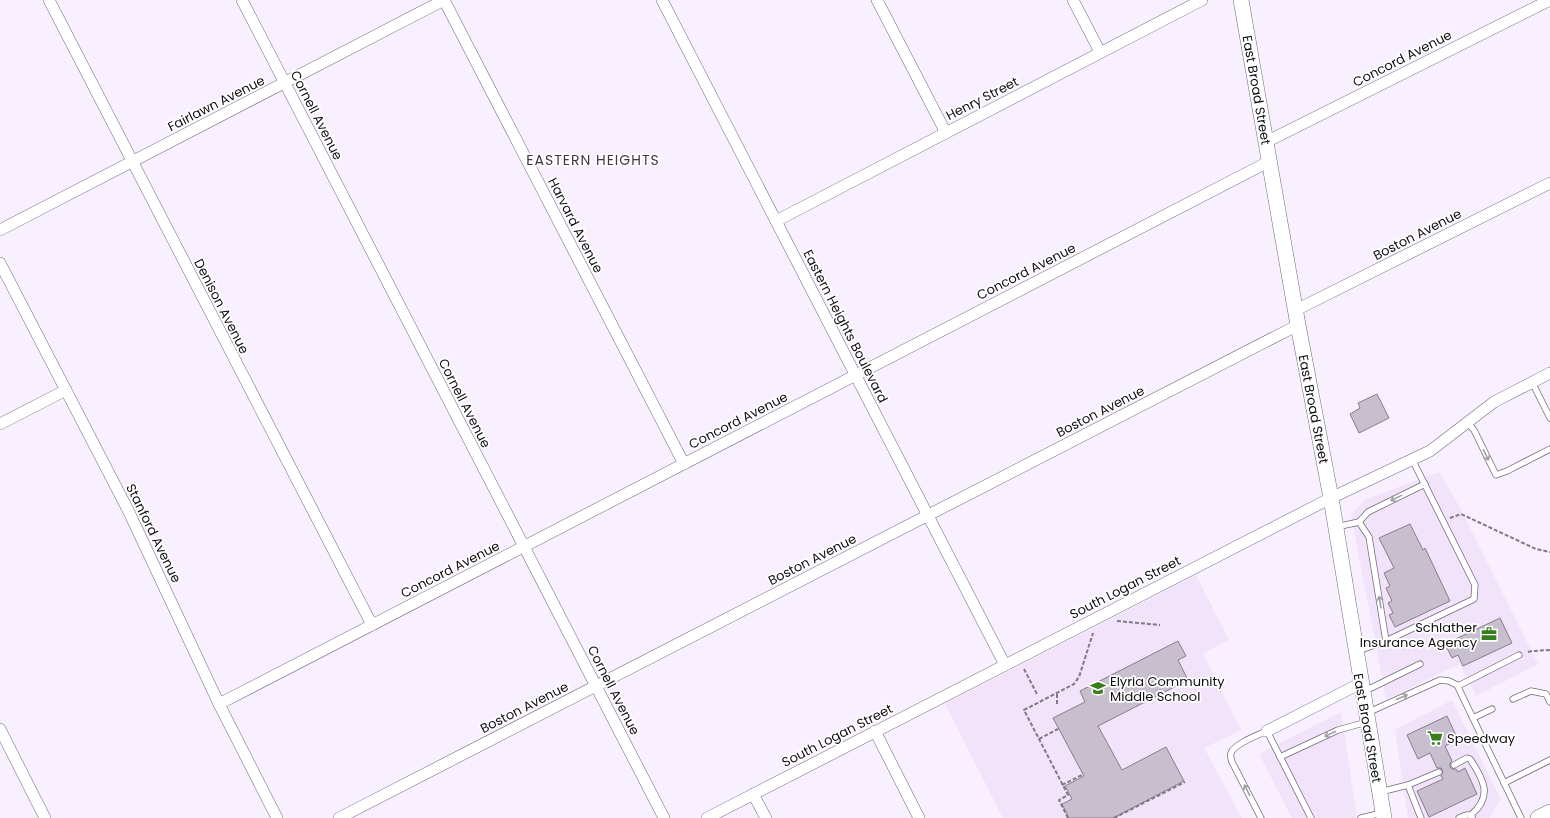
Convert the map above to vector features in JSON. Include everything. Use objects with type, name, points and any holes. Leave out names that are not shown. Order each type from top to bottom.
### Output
[{"type":"street","name":"Denison Avenue","points":[[49,0],[372,625]]},
{"type":"street","name":"Cornell Avenue","points":[[242,0],[664,818]]},
{"type":"street","name":"Fairlawn Avenue","points":[[0,230],[444,0]]},
{"type":"street","name":"Harvard Avenue","points":[[444,0],[684,464]]},
{"type":"street","name":"Eastern Heights Boulevard","points":[[662,0],[1005,664]]},
{"type":"street","points":[[877,0],[946,133]]},
{"type":"street","points":[[1073,0],[1100,52]]},
{"type":"street","name":"Henry Street","points":[[776,221],[1202,0]]},
{"type":"street","name":"East Broad Street","points":[[1241,0],[1298,325],[1336,527],[1355,652],[1383,815]]},
{"type":"street","name":"Concord Avenue","points":[[1266,142],[1550,0]]},
{"type":"street","name":"Concord Avenue","points":[[219,704],[1270,161]]},
{"type":"street","name":"Boston Avenue","points":[[1296,310],[1550,183]]},
{"type":"street","name":"Stanford Avenue","points":[[0,263],[128,510],[219,704],[278,818]]},
{"type":"street","name":"Boston Avenue","points":[[339,818],[1298,325]]},
{"type":"street","name":"South Logan Street","points":[[707,818],[1330,498],[1430,451],[1494,402],[1550,373]]},
{"type":"street","points":[[0,424],[66,390]]},
{"type":"street","points":[[1267,731],[1362,688]]},
{"type":"street","points":[[0,729],[45,818]]},
{"type":"street","points":[[875,731],[919,818]]},
{"type":"street","points":[[754,794],[766,818]]},
{"type":"street","points":[[1538,818],[1550,812]]},
{"type":"lane","points":[[1532,382],[1550,418]]},
{"type":"lane","points":[[1467,422],[1474,430],[1496,474],[1507,471],[1550,450]]},
{"type":"lane","points":[[1355,652],[1386,641],[1474,599],[1475,585],[1412,459]]},
{"type":"lane","points":[[1336,527],[1359,522],[1368,512],[1425,484]]},
{"type":"lane","points":[[1359,522],[1369,537],[1386,641]]},
{"type":"lane","points":[[1458,686],[1519,656]]},
{"type":"lane","points":[[1362,688],[1420,664]]},
{"type":"lane","points":[[1280,757],[1367,718],[1440,680],[1449,681],[1458,686],[1521,818]]},
{"type":"lane","points":[[1513,699],[1531,690],[1546,694],[1550,702]]},
{"type":"lane","points":[[1473,718],[1492,710]]},
{"type":"lane","points":[[1261,818],[1232,762],[1231,752],[1235,747],[1267,731],[1311,818]]},
{"type":"lane","points":[[1454,765],[1467,758],[1470,760],[1482,783],[1485,795],[1482,804],[1472,816],[1466,815],[1459,818]]},
{"type":"lane","points":[[1504,783],[1550,760]]},
{"type":"lane","points":[[1379,792],[1408,785],[1439,772]]},
{"type":"lane","points":[[1408,785],[1421,818]]},
{"type":"lane","points":[[1361,818],[1383,815]]},
{"type":"path","points":[[1457,514],[1461,514],[1536,549],[1550,552]]},
{"type":"path","points":[[1116,621],[1160,625]]},
{"type":"path","points":[[1068,818],[1059,800],[1068,796],[1024,710],[1070,687],[1077,681],[1093,633]]},
{"type":"path","points":[[1532,650],[1550,650]]},
{"type":"path","points":[[1024,669],[1036,694]]},
{"type":"path","points":[[1057,704],[1058,693]]},
{"type":"path","points":[[1039,739],[1058,729]]},
{"type":"path","points":[[1062,785],[1082,775]]},
{"type":"path","points":[[1114,818],[1185,782]]},
{"type":"shaded area","points":[[1439,472],[1459,506],[1538,664],[1476,696],[1460,664],[1386,699],[1351,515],[1364,500]]},
{"type":"shaded area","name":"Elyria Community Middle School","points":[[1196,575],[1229,640],[1203,653],[1241,730],[1204,748],[1242,818],[1003,818],[945,704]]},
{"type":"shaded area","points":[[1452,700],[1501,800],[1489,818],[1408,818],[1395,730]]},
{"type":"shaded area","points":[[1341,712],[1357,818],[1292,818],[1259,754]]},
{"type":"building","points":[[1377,394],[1389,418],[1359,433],[1350,414],[1360,408],[1358,403]]},
{"type":"building","points":[[1410,524],[1423,550],[1425,548],[1450,601],[1395,627],[1389,615],[1393,613],[1388,603],[1392,601],[1386,588],[1390,586],[1384,573],[1394,568],[1379,538]]},
{"type":"building","points":[[1500,618],[1512,643],[1463,666],[1458,655],[1452,658],[1445,644]]},
{"type":"building","points":[[1178,641],[1186,656],[1178,660],[1188,680],[1098,726],[1122,770],[1166,747],[1184,781],[1113,818],[1069,818],[1062,804],[1072,799],[1065,786],[1084,776],[1053,718],[1085,702],[1080,691]]},
{"type":"building","points":[[1447,716],[1458,740],[1445,746],[1452,761],[1450,763],[1450,767],[1452,769],[1456,769],[1458,772],[1465,768],[1477,794],[1429,817],[1417,791],[1443,779],[1441,776],[1443,771],[1441,768],[1437,768],[1430,753],[1418,759],[1407,735]]},
{"type":"place","name":"Schlather Insurance Agency","points":[[1489,634]]},
{"type":"place","name":"Elyria Community Middle School","points":[[1098,688]]},
{"type":"place","name":"Speedway","points":[[1435,738]]},
{"type":"district","name":"EASTERN HEIGHTS","points":[[593,160]]}]
